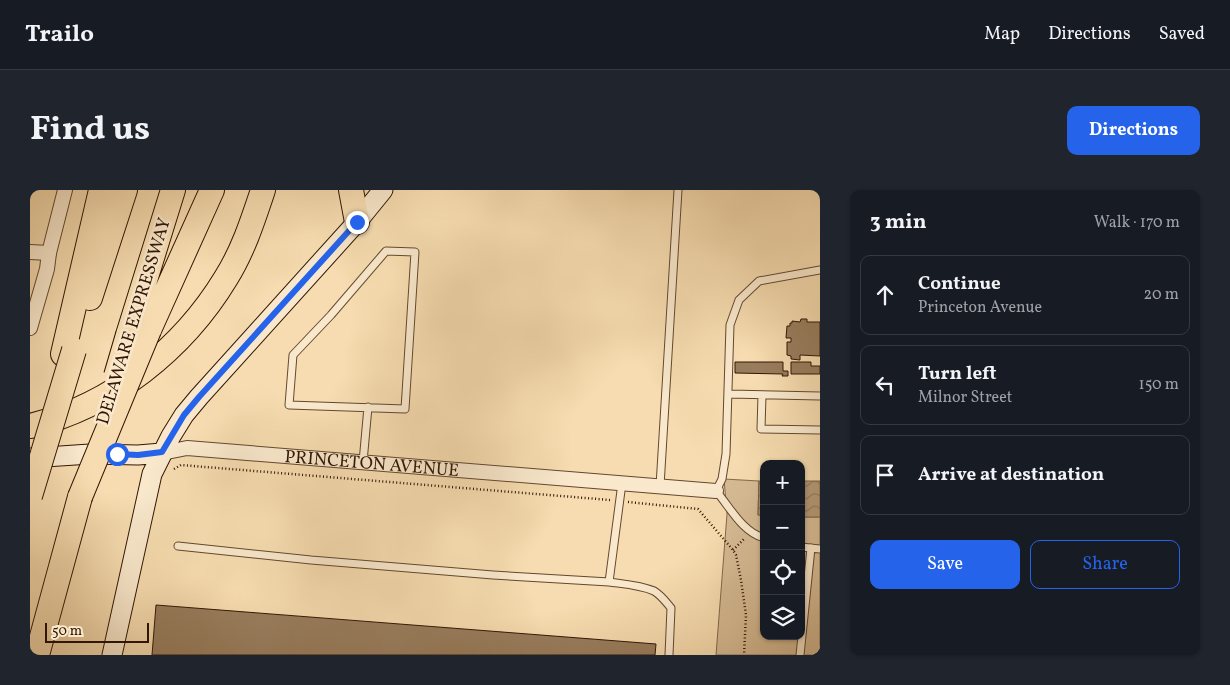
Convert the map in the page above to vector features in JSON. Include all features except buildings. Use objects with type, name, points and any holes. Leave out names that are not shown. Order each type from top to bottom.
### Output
[{"type":"highway","points":[[30,496],[68,352],[101,190]]},
{"type":"highway","points":[[30,492],[68,352],[125,190]]},
{"type":"highway","name":"DELAWARE EXPRESSWAY","points":[[37,655],[80,497],[139,332],[173,190]]},
{"type":"highway","points":[[139,332],[212,190]]},
{"type":"highway","points":[[30,426],[58,418],[91,404],[126,383],[151,365],[186,332],[227,277],[244,244],[263,190]]},
{"type":"highway","points":[[351,190],[357,222]]},
{"type":"main road","points":[[112,655],[152,474],[162,452],[184,415],[199,397],[357,222],[382,190]]},
{"type":"main road","name":"PRINCETON AVENUE","points":[[30,458],[90,454],[138,455],[162,452]]},
{"type":"street","points":[[30,328],[47,269],[48,253],[65,190]]},
{"type":"street","points":[[30,252],[48,253]]},
{"type":"street","name":"PRINCETON AVENUE","points":[[162,452],[187,448],[716,490]]},
{"type":"lane","points":[[660,486],[678,190]]},
{"type":"lane","points":[[386,251],[415,252],[405,409],[368,407],[289,405],[293,355],[331,316],[386,251]]},
{"type":"lane","points":[[760,536],[744,528],[716,490],[722,479],[724,468],[729,394],[730,325],[738,300],[759,281],[820,270]]},
{"type":"lane","points":[[729,394],[820,396]]},
{"type":"lane","points":[[762,395],[761,429],[820,430]]},
{"type":"lane","points":[[363,462],[368,407]]},
{"type":"lane","points":[[609,582],[622,483]]},
{"type":"lane","points":[[178,546],[311,560],[630,585],[654,591],[671,608],[669,655]]},
{"type":"lane","points":[[805,547],[820,549]]},
{"type":"lane","points":[[800,655],[812,548]]},
{"type":"path","points":[[172,472],[181,465],[603,500]]},
{"type":"path","points":[[635,502],[698,509],[733,550],[738,564],[746,615],[744,655]]},
{"type":"path","points":[[733,550],[750,532]]},
{"type":"shaded area","points":[[724,479],[759,481],[760,640],[805,640],[805,517],[820,517],[820,655],[716,655],[727,514]]},
{"type":"water","points":[[759,481],[760,481],[760,515],[758,515]]},
{"type":"water","points":[[805,481],[820,481],[820,517],[805,517]]},
{"type":"route","points":[[117,454],[138,455],[162,452],[184,415],[199,397],[357,222]]}]
